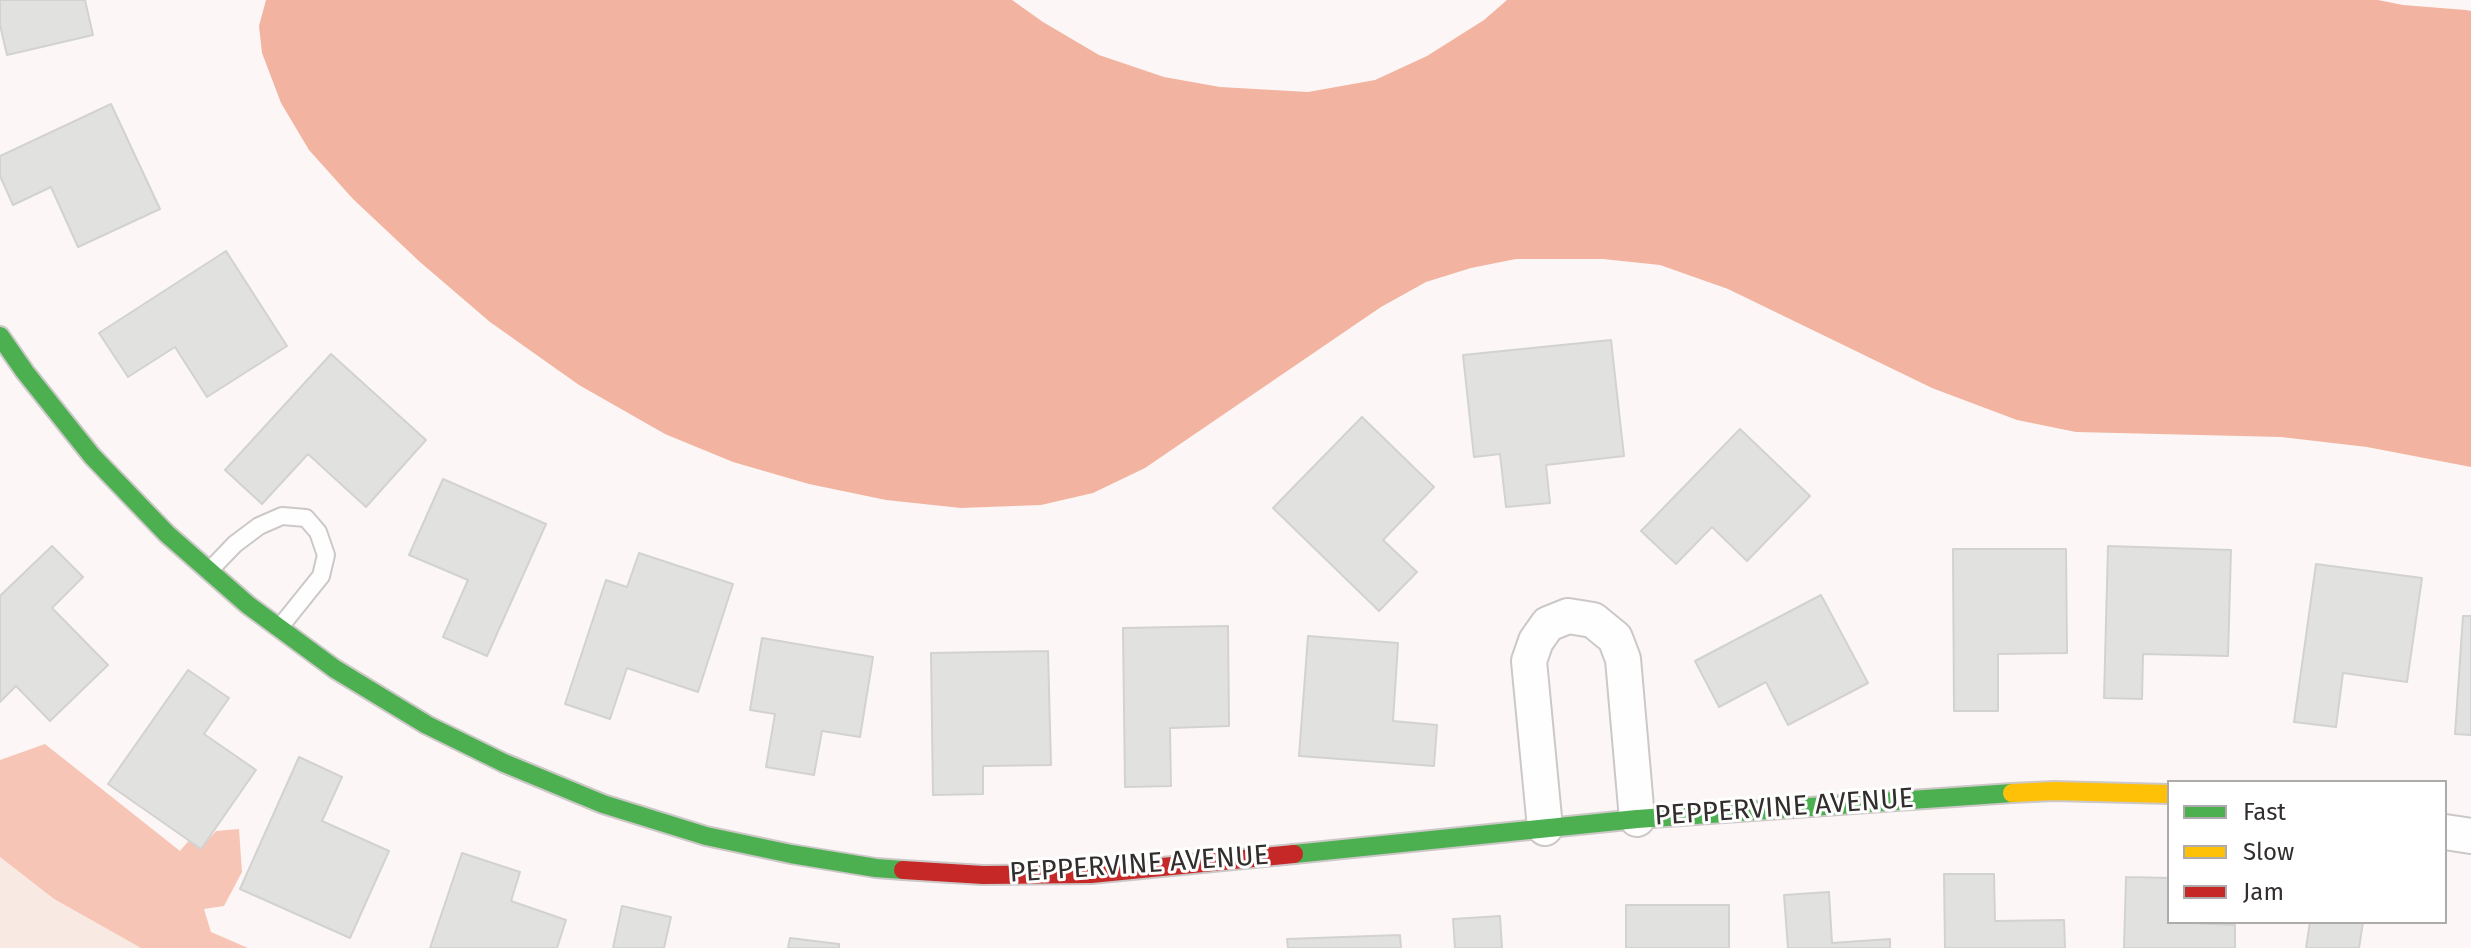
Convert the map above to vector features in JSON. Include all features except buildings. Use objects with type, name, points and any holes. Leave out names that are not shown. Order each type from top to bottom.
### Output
[{"type":"street","name":"PEPPERVINE AVENUE","points":[[0,336],[92,456],[167,534],[209,571],[335,669],[427,725],[504,763],[603,804],[706,836],[791,854],[876,868],[968,874],[1091,874],[1637,819],[2040,792],[2167,794]]},
{"type":"street","points":[[1545,828],[1529,661],[1536,641],[1548,624],[1568,616],[1593,620],[1615,638],[1623,659],[1637,819]]},
{"type":"street","points":[[2447,832],[2471,836]]},
{"type":"lane","points":[[209,571],[235,544],[259,526],[282,516],[306,518],[318,532],[326,555],[321,576],[280,628]]},
{"type":"shaded area","points":[[266,0],[1012,0],[1099,55],[1164,77],[1220,87],[1308,92],[1375,80],[1427,56],[1484,20],[1507,0],[2378,0],[2471,11],[2471,467],[2367,447],[2281,437],[2076,432],[2017,420],[1932,388],[1728,289],[1660,265],[1603,259],[1516,259],[1471,268],[1426,282],[1381,307],[1145,468],[1093,493],[1041,505],[961,508],[886,500],[809,484],[733,462],[665,434],[579,385],[490,322],[420,262],[353,199],[309,150],[281,103],[262,53],[259,26]]},
{"type":"shaded area","points":[[45,744],[180,851],[191,838],[207,841],[216,831],[239,829],[242,872],[224,906],[204,909],[211,932],[248,948],[141,948],[54,899],[0,857],[0,760]]},
{"type":"shaded area","points":[[0,857],[54,899],[141,948],[0,948]]},
{"type":"traffic: fast","points":[[0,336],[92,456],[167,534],[248,605],[335,669],[427,725],[504,763],[603,804],[706,836],[791,854],[903,870]]},
{"type":"traffic: fast","points":[[1294,854],[1637,819],[2012,793]]},
{"type":"traffic: slow","points":[[2012,793],[2167,794]]},
{"type":"traffic: jam","points":[[903,870],[983,875],[1091,874],[1294,854]]}]
